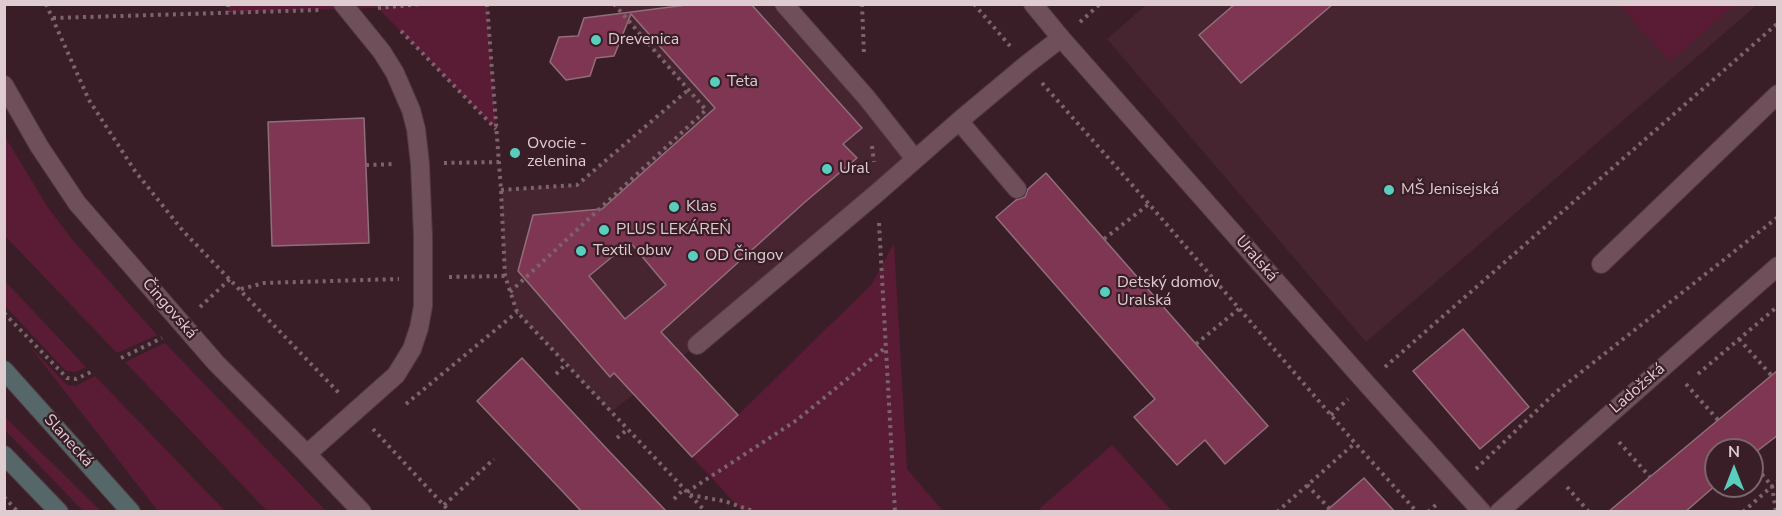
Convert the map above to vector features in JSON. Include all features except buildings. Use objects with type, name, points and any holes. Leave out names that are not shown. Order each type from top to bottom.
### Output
[{"type":"main road","name":"Slanecká","points":[[4,370],[131,512]]},
{"type":"main road","points":[[4,455],[58,512]]},
{"type":"street","points":[[784,4],[866,98],[915,159]]},
{"type":"street","name":"Uralská","points":[[1034,4],[1061,38],[1482,512]]},
{"type":"street","points":[[307,454],[396,375],[412,348],[420,328],[423,306],[420,164],[416,129],[411,110],[395,73],[382,52],[346,7]]},
{"type":"street","points":[[697,345],[959,121],[1061,38]]},
{"type":"street","name":"Čingovská","points":[[4,85],[39,146],[77,203],[216,363],[362,512]]},
{"type":"street","points":[[1601,264],[1778,94]]},
{"type":"street","points":[[959,121],[1017,189]]},
{"type":"street","name":"Ladožská","points":[[1499,512],[1778,266]]},
{"type":"path","points":[[46,4],[89,100],[135,171],[183,231],[357,411],[450,512]]},
{"type":"path","points":[[228,4],[229,12]]},
{"type":"path","points":[[53,18],[346,7],[378,8],[422,4]]},
{"type":"path","points":[[487,4],[505,276],[517,312],[706,512]]},
{"type":"path","points":[[510,292],[706,110],[615,4]]},
{"type":"path","points":[[862,4],[866,98]]},
{"type":"path","points":[[974,4],[1417,512]]},
{"type":"path","points":[[378,8],[386,16]]},
{"type":"path","points":[[1331,415],[1778,23]]},
{"type":"path","points":[[394,24],[496,129]]},
{"type":"path","points":[[501,190],[577,185],[688,90]]},
{"type":"path","points":[[871,140],[877,193],[895,512]]},
{"type":"path","points":[[1104,239],[1149,204]]},
{"type":"path","points":[[1428,512],[1459,486],[1556,392],[1778,217]]},
{"type":"path","points":[[241,289],[264,284],[505,276]]},
{"type":"path","points":[[1196,344],[1240,308]]},
{"type":"path","points":[[401,408],[517,312]]},
{"type":"path","points":[[4,313],[67,378],[76,379],[91,372]]},
{"type":"path","points":[[1739,339],[1771,375]]},
{"type":"path","points":[[674,499],[797,420],[886,348]]},
{"type":"path","points":[[556,374],[566,364]]},
{"type":"path","points":[[1686,384],[1718,420]]},
{"type":"path","points":[[374,430],[383,423]]},
{"type":"path","points":[[617,438],[628,429]]},
{"type":"path","points":[[1619,442],[1650,477]]},
{"type":"path","points":[[1277,512],[1355,443]]},
{"type":"path","points":[[444,505],[494,459]]},
{"type":"path","points":[[1764,477],[1772,486],[1776,512]]},
{"type":"path","points":[[1743,512],[1778,481]]},
{"type":"path","points":[[1307,484],[1329,508]]},
{"type":"path","points":[[1566,487],[1589,512]]},
{"type":"path","points":[[687,492],[756,512]]},
{"type":"path","points":[[4,497],[18,512]]},
{"type":"shaded area","points":[[1619,4],[1734,5],[1670,62]]},
{"type":"shaded area","points":[[228,5],[487,5],[496,129],[378,8],[229,12]]},
{"type":"shaded area","points":[[614,5],[784,5],[915,159],[697,345],[611,412],[517,312],[505,276],[501,190],[577,185],[688,90]]},
{"type":"shaded area","name":"MŠ Jenisejská","points":[[1146,5],[1757,5],[1366,342],[1107,39]]},
{"type":"shaded area","points":[[4,135],[47,206],[71,238],[157,335],[117,353],[5,236]]},
{"type":"shaded area","points":[[894,243],[907,469],[943,511],[742,511],[692,457],[872,284]]},
{"type":"shaded area","points":[[5,281],[86,367],[76,372],[66,371],[5,306]]},
{"type":"shaded area","points":[[165,343],[326,511],[267,511],[125,362]]},
{"type":"shaded area","points":[[28,344],[67,385],[76,386],[95,376],[225,511],[158,511]]},
{"type":"shaded area","points":[[4,417],[101,511],[83,511],[5,430]]},
{"type":"shaded area","points":[[1112,445],[1172,511],[1037,511]]},
{"type":"place","name":"Drevenica","points":[[596,40]]},
{"type":"place","name":"Teta","points":[[715,82]]},
{"type":"place","name":"Ovocie - zelenina","points":[[515,153]]},
{"type":"place","name":"Ural","points":[[827,169]]},
{"type":"place","name":"MŠ Jenisejská","points":[[1389,190]]},
{"type":"place","name":"Klas","points":[[674,207]]},
{"type":"place","name":"PLUS LEKÁREŇ","points":[[604,230]]},
{"type":"place","name":"Textil obuv","points":[[581,251]]},
{"type":"place","name":"OD Čingov","points":[[693,256]]},
{"type":"place","name":"Detský domov Uralská","points":[[1105,292]]}]
